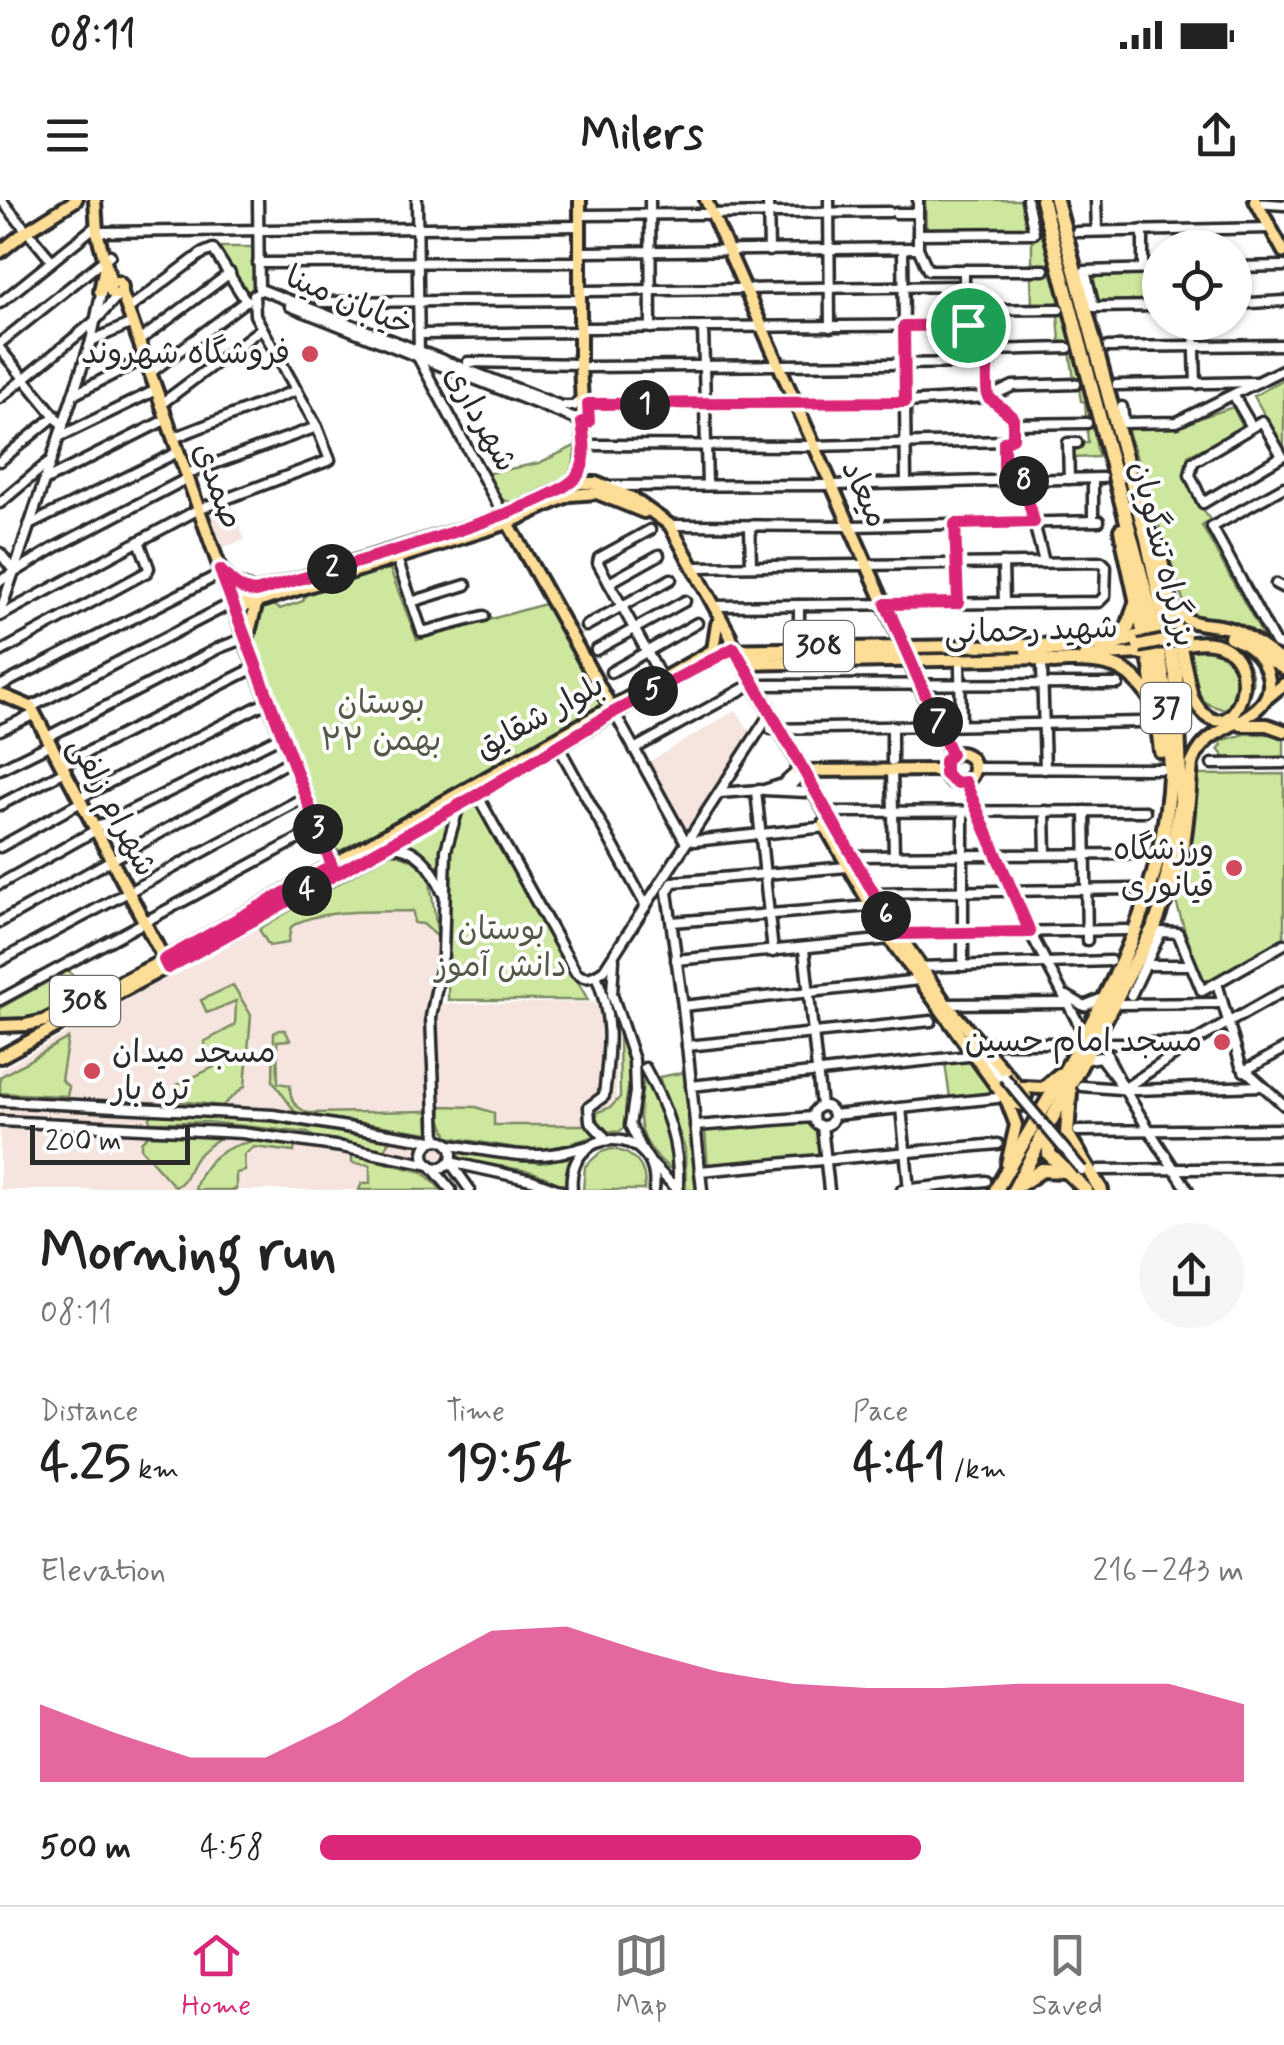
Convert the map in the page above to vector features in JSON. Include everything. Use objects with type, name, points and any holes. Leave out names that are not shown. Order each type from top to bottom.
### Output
[{"type":"highway","name":"بزرگراه تندگویان","points":[[1014,1190],[1077,1084],[1076,1063],[1084,1034],[1128,956],[1149,899],[1165,823],[1170,754],[1164,675],[1141,570],[1042,200]]},
{"type":"highway","name":"بزرگراه تندگویان","points":[[991,1186],[1004,1174],[1102,1029],[1162,908],[1181,802],[1176,675],[1141,518],[1056,200]]},
{"type":"highway","points":[[1123,511],[1120,529],[1158,719],[1165,823]]},
{"type":"highway","points":[[1088,644],[1108,642],[1128,627],[1136,601],[1133,580]]},
{"type":"highway","points":[[1088,644],[1114,644],[1136,637],[1145,667],[1143,672],[1131,676]]},
{"type":"highway","points":[[1040,663],[1110,662],[1131,676],[1149,696],[1158,719]]},
{"type":"highway","points":[[1077,1084],[1067,1126],[1093,1190]]},
{"type":"highway","points":[[1074,1136],[1058,1137],[1049,1145],[1051,1158],[1093,1190]]},
{"type":"highway","points":[[1014,1190],[1042,1170],[1064,1171]]},
{"type":"main road","points":[[0,252],[76,200]]},
{"type":"main road","points":[[97,200],[107,258],[100,291]]},
{"type":"main road","points":[[506,519],[569,485],[583,462],[584,200]]},
{"type":"main road","name":"میعاد","points":[[706,200],[951,754]]},
{"type":"main road","points":[[1256,202],[1284,252]]},
{"type":"main road","name":"صمدی","points":[[107,258],[246,642],[334,870]]},
{"type":"main road","points":[[586,422],[590,470],[601,484],[650,508],[670,525],[730,634],[771,725],[826,812],[870,906],[946,1004],[1026,1096],[1025,1103],[1018,1106],[1002,1100]]},
{"type":"main road","points":[[569,485],[601,484]]},
{"type":"main road","points":[[233,606],[587,492],[628,504],[664,528],[738,654]]},
{"type":"main road","name":"308","points":[[1141,518],[1159,546],[1197,706],[1224,718],[1236,717],[1251,706],[1259,692],[1259,674],[1251,658],[1222,642],[1186,641]]},
{"type":"main road","name":"شهرداری","points":[[506,519],[612,709]]},
{"type":"main road","points":[[221,571],[232,583],[256,597]]},
{"type":"main road","points":[[246,642],[256,597]]},
{"type":"main road","points":[[1172,602],[1190,622],[1245,634],[1284,666]]},
{"type":"main road","points":[[713,650],[717,624]]},
{"type":"main road","name":"308","points":[[1140,649],[1214,634],[1251,648]]},
{"type":"main road","name":"شهید رحمانی","points":[[738,654],[1088,644]]},
{"type":"main road","points":[[1251,648],[1284,666]]},
{"type":"main road","points":[[1251,648],[1268,677],[1260,706]]},
{"type":"main road","name":"شهید رحمانی","points":[[908,652],[1040,663],[1140,649]]},
{"type":"main road","name":"شهید رحمانی","points":[[738,654],[1140,649]]},
{"type":"main road","name":"بلوار شقایق","points":[[0,1026],[44,1021],[166,964],[185,948],[460,805],[542,750],[713,650],[738,654]]},
{"type":"main road","name":"بلوار شقایق","points":[[542,750],[559,746],[612,709],[738,654]]},
{"type":"main road","points":[[1162,908],[1180,860],[1192,764],[1197,752],[1214,734],[1230,728],[1284,684]]},
{"type":"main road","points":[[0,694],[33,710]]},
{"type":"main road","name":"شهرام زلفی","points":[[33,710],[166,964]]},
{"type":"main road","points":[[1230,728],[1266,725],[1284,731]]},
{"type":"main road","points":[[960,753],[968,756],[974,768],[965,782],[951,781],[944,770],[951,754],[960,753]]},
{"type":"main road","name":"بلوار شقایق","points":[[0,1058],[334,870],[358,851],[523,762]]},
{"type":"main road","points":[[802,773],[892,766],[944,770]]},
{"type":"main road","points":[[802,773],[806,792],[871,893],[919,980],[953,1022],[1016,1125],[1004,1174]]},
{"type":"main road","points":[[324,847],[332,852],[358,851]]},
{"type":"main road","points":[[155,941],[185,948]]},
{"type":"main road","points":[[1022,1087],[1043,1088],[1076,1063]]},
{"type":"street","points":[[0,614],[199,510],[330,460],[298,390],[255,315],[258,200]]},
{"type":"street","points":[[417,200],[419,356]]},
{"type":"street","points":[[650,200],[651,328]]},
{"type":"street","points":[[768,200],[768,251]]},
{"type":"street","points":[[830,200],[830,327]]},
{"type":"street","points":[[918,200],[918,248],[928,270],[1044,270]]},
{"type":"street","points":[[918,234],[1034,233],[1026,200]]},
{"type":"street","points":[[1096,200],[1097,231]]},
{"type":"street","points":[[1,201],[52,261]]},
{"type":"street","points":[[1256,202],[1284,205]]},
{"type":"street","points":[[0,303],[99,228],[418,228],[650,214],[918,213]]},
{"type":"street","points":[[1143,230],[1270,228]]},
{"type":"street","points":[[1078,232],[1142,230]]},
{"type":"street","points":[[903,248],[906,481]]},
{"type":"street","points":[[258,263],[418,264],[651,253],[918,248]]},
{"type":"street","points":[[0,398],[96,320],[120,294],[201,254],[217,250],[230,272],[257,294]]},
{"type":"street","points":[[63,426],[0,346],[107,258]]},
{"type":"street","points":[[1252,267],[1284,266]]},
{"type":"street","points":[[1142,269],[1086,270],[1094,307],[1142,306]]},
{"type":"street","points":[[590,445],[814,446],[1004,442],[1013,438],[1012,415],[988,397],[985,373],[990,363],[989,350],[968,325],[964,270]]},
{"type":"street","points":[[139,341],[230,272]]},
{"type":"street","points":[[0,614],[91,341],[100,291],[105,284],[120,294]]},
{"type":"street","points":[[321,302],[419,303],[651,289],[963,286]]},
{"type":"street","points":[[150,372],[257,294]]},
{"type":"street","name":"خیابان مینا","points":[[257,294],[586,422]]},
{"type":"street","points":[[1252,303],[1284,301]]},
{"type":"street","points":[[969,310],[1058,308]]},
{"type":"street","points":[[91,341],[132,323]]},
{"type":"street","points":[[420,334],[968,325]]},
{"type":"street","points":[[704,327],[707,486]]},
{"type":"street","points":[[162,404],[262,328]]},
{"type":"street","points":[[1195,340],[1196,384]]},
{"type":"street","points":[[1108,347],[1284,344]]},
{"type":"street","points":[[989,350],[1068,348]]},
{"type":"street","name":"خیابان مینا","points":[[419,356],[566,408],[585,399]]},
{"type":"street","name":"شهرداری","points":[[419,356],[506,519]]},
{"type":"street","points":[[73,394],[145,358]]},
{"type":"street","points":[[468,362],[584,366],[990,363]]},
{"type":"street","points":[[1122,407],[1124,423],[1177,422],[1284,369]]},
{"type":"street","points":[[1117,385],[1260,382]]},
{"type":"street","points":[[585,399],[705,405],[905,402],[988,397],[1013,386],[1076,384]]},
{"type":"street","points":[[59,437],[156,390]]},
{"type":"street","points":[[173,438],[298,390]]},
{"type":"street","points":[[1234,396],[1252,427]]},
{"type":"street","points":[[0,461],[55,416]]},
{"type":"street","points":[[44,480],[167,419]]},
{"type":"street","points":[[1262,421],[1282,456],[1203,502],[1190,474],[1193,462],[1252,427],[1262,421]]},
{"type":"street","points":[[1013,424],[1087,424]]},
{"type":"street","points":[[0,581],[187,476],[317,427]]},
{"type":"street","points":[[1004,442],[1004,480]]},
{"type":"street","points":[[1069,479],[1068,443],[1077,443]]},
{"type":"street","points":[[30,526],[178,452]]},
{"type":"street","points":[[0,504],[51,460]]},
{"type":"street","points":[[601,484],[832,485],[1097,478],[1096,521],[670,525]]},
{"type":"street","points":[[1023,480],[1044,562]]},
{"type":"street","points":[[1284,487],[1212,527],[1275,643],[1284,646]]},
{"type":"street","points":[[496,500],[522,508]]},
{"type":"street","points":[[955,524],[958,603]]},
{"type":"street","points":[[750,527],[751,565]]},
{"type":"street","points":[[650,530],[598,560],[662,679]]},
{"type":"street","points":[[0,652],[148,572],[138,541]]},
{"type":"street","points":[[0,553],[14,571]]},
{"type":"street","points":[[395,553],[422,632],[484,616]]},
{"type":"street","points":[[609,583],[659,555]]},
{"type":"street","points":[[1004,563],[1004,602]]},
{"type":"street","points":[[694,566],[1105,563],[1106,592],[1099,602],[715,606]]},
{"type":"street","points":[[0,686],[221,571]]},
{"type":"street","points":[[586,626],[671,579]]},
{"type":"street","points":[[410,602],[466,584]]},
{"type":"street","points":[[596,650],[685,601]]},
{"type":"street","points":[[799,605],[799,637]]},
{"type":"street","points":[[0,730],[233,606]]},
{"type":"street","points":[[611,672],[697,623]]},
{"type":"street","points":[[0,769],[219,648],[246,642]]},
{"type":"street","points":[[1040,663],[1045,768]]},
{"type":"street","points":[[960,665],[961,726]]},
{"type":"street","points":[[0,805],[256,667]]},
{"type":"street","points":[[634,750],[754,685],[1118,684]]},
{"type":"street","points":[[0,847],[80,800],[269,701]]},
{"type":"street","points":[[612,709],[690,841]]},
{"type":"street","points":[[477,795],[582,978],[600,973],[719,793],[771,725],[1142,722]]},
{"type":"street","points":[[892,726],[894,855]]},
{"type":"street","points":[[0,884],[96,829],[282,736]]},
{"type":"street","points":[[559,746],[646,906]]},
{"type":"street","points":[[0,922],[291,760]]},
{"type":"street","points":[[1212,764],[1282,764]]},
{"type":"street","points":[[974,768],[1162,769]]},
{"type":"street","points":[[786,790],[802,773]]},
{"type":"street","points":[[760,790],[783,784],[802,773]]},
{"type":"street","points":[[965,782],[1030,932],[1084,1034]]},
{"type":"street","points":[[760,790],[773,952]]},
{"type":"street","points":[[719,793],[806,792]]},
{"type":"street","points":[[0,961],[305,796]]},
{"type":"street","points":[[450,1190],[424,1153],[434,1141],[431,1016],[443,955],[446,850],[460,805]]},
{"type":"street","points":[[826,812],[1145,810]]},
{"type":"street","points":[[1046,811],[1046,854]]},
{"type":"street","points":[[1085,811],[1087,940]]},
{"type":"street","points":[[963,812],[963,966]]},
{"type":"street","points":[[690,841],[826,827]]},
{"type":"street","points":[[0,1000],[318,829]]},
{"type":"street","points":[[387,846],[404,848],[427,864],[443,896]]},
{"type":"street","points":[[702,1190],[667,892],[673,882],[765,874],[894,855],[1137,854]]},
{"type":"street","points":[[871,893],[1133,889]]},
{"type":"street","points":[[672,922],[870,906]]},
{"type":"street","points":[[676,960],[804,949],[893,936],[1126,930]]},
{"type":"street","points":[[1132,994],[1161,932],[1178,932],[1202,992],[1284,944]]},
{"type":"street","points":[[695,1126],[813,1116],[821,1106],[804,949]]},
{"type":"street","points":[[616,951],[610,979],[634,1060],[630,1125],[642,1152]]},
{"type":"street","points":[[918,967],[1110,961]]},
{"type":"street","points":[[1145,964],[1190,964]]},
{"type":"street","points":[[600,973],[611,1026],[604,1096],[589,1107],[590,1121],[607,1140]]},
{"type":"street","points":[[683,1006],[919,980]]},
{"type":"street","points":[[1218,983],[1220,1003],[1244,1071],[1284,1105]]},
{"type":"street","points":[[1124,1086],[1192,1042],[1284,991]]},
{"type":"street","points":[[1093,1190],[953,1022],[946,1004],[1066,998],[1084,1006],[1105,998]]},
{"type":"street","points":[[1122,1004],[1220,1003]]},
{"type":"street","points":[[611,1026],[621,1021]]},
{"type":"street","points":[[687,1046],[931,1021]]},
{"type":"street","points":[[953,1022],[1082,1170],[1093,1190]]},
{"type":"street","points":[[1102,1029],[1101,1041],[1124,1086],[1188,1190]]},
{"type":"street","points":[[1110,1043],[1192,1042]]},
{"type":"street","points":[[979,1043],[1061,1043]]},
{"type":"street","points":[[1244,1071],[1284,1049]]},
{"type":"street","points":[[691,1086],[968,1056]]},
{"type":"street","points":[[1076,1063],[1090,1056],[1100,1057],[1124,1086]]},
{"type":"street","points":[[646,1068],[674,1132],[680,1160],[678,1189]]},
{"type":"street","points":[[1077,1084],[1262,1086]]},
{"type":"street","points":[[833,1115],[1002,1100]]},
{"type":"street","points":[[0,1101],[273,1115],[532,1157],[562,1154],[607,1140],[625,1141],[642,1152],[678,1189]]},
{"type":"street","points":[[821,1106],[828,1107],[833,1115]]},
{"type":"street","points":[[128,1127],[129,1108]]},
{"type":"street","points":[[901,1108],[906,1190],[991,1186]]},
{"type":"street","points":[[813,1116],[814,1122],[822,1126],[829,1124],[833,1115]]},
{"type":"street","points":[[0,1121],[242,1133],[382,1154],[443,1168],[453,1154],[450,1145]]},
{"type":"street","points":[[822,1126],[828,1190]]},
{"type":"street","points":[[1074,1136],[1151,1130],[1284,1129]]},
{"type":"street","points":[[382,1154],[391,1147],[388,1134]]},
{"type":"street","points":[[700,1171],[998,1144]]},
{"type":"street","points":[[572,1190],[573,1167],[592,1145]]},
{"type":"street","points":[[650,1161],[654,1190]]},
{"type":"street","points":[[450,1162],[532,1180],[558,1190]]},
{"type":"street","points":[[450,1162],[468,1188]]},
{"type":"street","points":[[468,1188],[470,1175],[478,1168]]},
{"type":"street","points":[[1099,1170],[1284,1168]]},
{"type":"shaded area","points":[[231,502],[245,540],[221,548],[207,511]]},
{"type":"shaded area","points":[[736,710],[751,733],[687,828],[682,827],[647,763]]},
{"type":"shaded area","points":[[423,868],[436,936],[435,1004],[603,1002],[617,1034],[616,1101],[605,1130],[543,1147],[475,1141],[447,1190],[0,1190],[0,1070],[354,873]]},
{"type":"green space","points":[[925,200],[1022,200],[1029,228],[926,228]]},
{"type":"green space","points":[[1029,200],[1035,200],[1094,432],[1098,457],[1072,458],[1071,445],[1088,442],[1085,402],[1081,401],[1078,382],[1074,380],[1069,343],[1060,341],[1057,303],[1032,304],[1031,276],[1050,275],[1048,264],[1032,266],[1032,236],[1038,234]]},
{"type":"green space","points":[[218,247],[255,247],[256,288],[247,297]]},
{"type":"green space","points":[[1142,274],[1142,301],[1097,302],[1091,275]]},
{"type":"green space","points":[[1284,379],[1284,450],[1254,396]]},
{"type":"green space","points":[[1233,407],[1243,428],[1188,456],[1186,473],[1210,520],[1202,526],[1263,636],[1220,618],[1196,617],[1187,612],[1127,428],[1172,427]]},
{"type":"green space","points":[[581,443],[569,477],[520,505],[500,499],[485,474],[539,463]]},
{"type":"green space","name":"بوستان ۲۲ بهمن","points":[[388,564],[417,640],[548,603],[604,705],[342,850],[334,850],[250,637],[256,616],[267,607],[280,609],[303,601],[307,590]]},
{"type":"green space","points":[[1188,648],[1226,648],[1243,657],[1252,681],[1243,703],[1232,708],[1217,707],[1199,698]]},
{"type":"green space","points":[[1245,734],[1284,738],[1284,758],[1227,761],[1218,749],[1220,741]]},
{"type":"green space","name":"ورزشگاه قیانوری","points":[[1284,774],[1284,939],[1202,986],[1176,902],[1191,835],[1191,788],[1198,775]]},
{"type":"green space","name":"بوستان دانش آموز","points":[[477,801],[588,1000],[448,1000],[450,856],[463,809]]},
{"type":"green space","name":"بوستان دانش آموز","points":[[452,815],[441,850],[440,881],[432,862],[401,843]]},
{"type":"green space","points":[[395,853],[411,859],[429,874],[438,937],[423,924],[414,923],[413,911],[349,912],[302,921],[291,927],[288,943],[269,946],[259,929],[384,855]]},
{"type":"green space","points":[[69,970],[81,991],[79,1001],[41,1016],[0,1019],[0,1008]]},
{"type":"green space","points":[[233,985],[251,1015],[245,1086],[222,1106],[179,1101],[177,1085],[214,1067],[204,1042],[235,1025],[236,1001],[207,1013],[201,1000]]},
{"type":"green space","points":[[285,1030],[290,1040],[277,1041],[278,1083],[290,1085],[292,1099],[299,1108],[308,1113],[428,1111],[429,1133],[296,1113],[273,1081],[274,1033]]},
{"type":"green space","points":[[619,1035],[627,1045],[631,1067],[626,1126],[619,1132],[607,1131],[595,1122],[598,1112],[611,1107],[620,1097]]},
{"type":"green space","points":[[68,1038],[61,1080],[69,1087],[67,1096],[0,1093],[0,1077]]},
{"type":"green space","points":[[972,1060],[996,1092],[950,1098],[945,1063]]},
{"type":"green space","points":[[686,1072],[698,1190],[686,1190],[685,1149],[659,1077]]},
{"type":"green space","points":[[645,1074],[669,1135],[672,1170],[651,1149],[641,1127]]},
{"type":"green space","points":[[442,1106],[476,1107],[494,1113],[494,1125],[590,1125],[599,1135],[541,1152],[448,1137],[441,1118]]},
{"type":"green space","points":[[155,1113],[274,1122],[389,1143],[385,1149],[378,1149],[315,1138],[308,1133],[207,1122],[150,1122]]},
{"type":"green space","points":[[806,1121],[816,1131],[819,1157],[708,1167],[705,1130]]},
{"type":"green space","points":[[148,1135],[223,1136],[198,1155],[175,1187],[141,1149],[141,1142]]},
{"type":"green space","points":[[261,1141],[295,1146],[294,1152],[254,1147],[244,1155],[245,1171],[236,1173],[236,1190],[195,1190],[204,1169],[219,1154]]},
{"type":"green space","points":[[611,1149],[638,1162],[644,1174],[644,1190],[583,1190],[585,1166]]},
{"type":"green space","points":[[457,1152],[541,1163],[574,1155],[568,1163],[565,1186],[533,1172],[460,1159]]},
{"type":"green space","points":[[352,1155],[423,1172],[442,1190],[359,1190],[362,1183],[370,1183],[370,1165],[352,1163]]},
{"type":"place","name":"فروشگاه شهروند","points":[[310,354]]},
{"type":"place","name":"ورزشگاه قیانوری","points":[[1234,868]]},
{"type":"place","name":"مسجد امام حسین","points":[[1222,1042]]},
{"type":"place","name":"مسجد میدان تره بار","points":[[92,1071]]},
{"type":"route","points":[[968,325],[989,350],[990,363],[985,373],[988,397],[1013,417],[1013,438],[1004,442],[1004,480],[1023,480],[1034,522],[955,524],[958,603],[886,604],[951,754],[945,761],[945,774],[956,783],[965,782],[1030,932],[897,934],[734,648],[614,712],[477,795],[168,968],[164,960],[332,866],[220,570],[232,583],[256,592],[522,508],[576,478],[583,462],[582,422],[589,422],[588,404],[905,402],[904,326],[968,325]]}]
